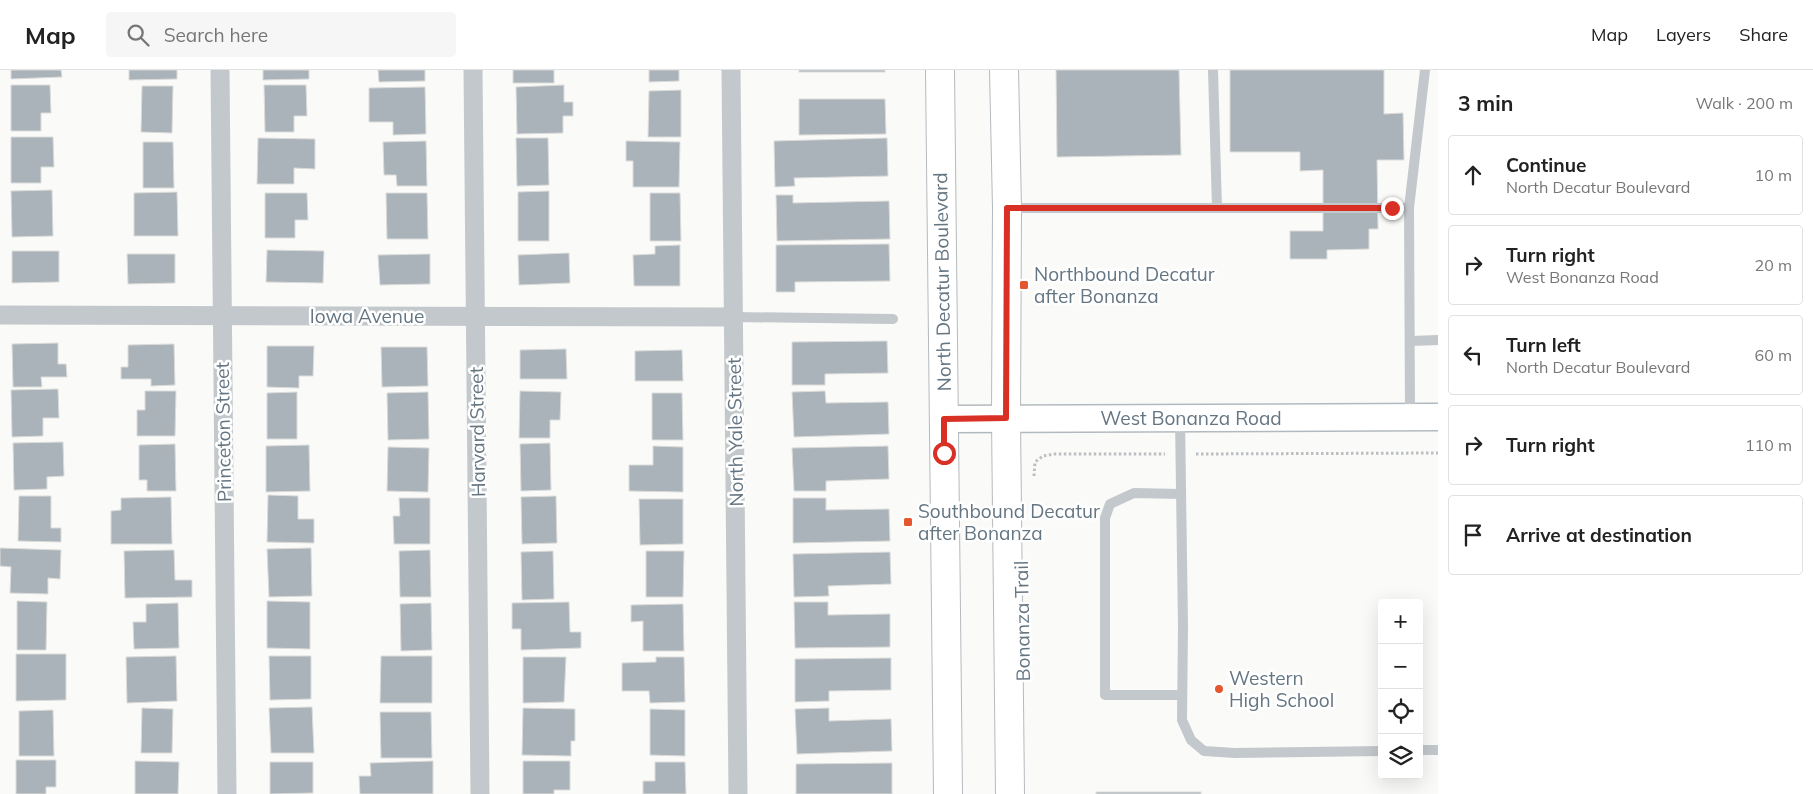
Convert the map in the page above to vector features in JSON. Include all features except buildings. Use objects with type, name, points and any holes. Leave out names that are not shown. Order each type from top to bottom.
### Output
[{"type":"main road","name":"North Decatur Boulevard","points":[[940,70],[948,794]]},
{"type":"main road","points":[[1004,70],[1007,208],[1006,418],[1010,794]]},
{"type":"street","name":"Princeton Street","points":[[220,70],[227,794]]},
{"type":"street","name":"Harvard Street","points":[[473,70],[480,794]]},
{"type":"street","name":"North Yale Street","points":[[731,70],[738,794]]},
{"type":"street","name":"Iowa Avenue","points":[[0,314],[733,317]]},
{"type":"street","name":"West Bonanza Road","points":[[944,419],[1438,417]]},
{"type":"lane","points":[[1213,70],[1217,208]]},
{"type":"lane","points":[[1410,417],[1409,208],[1425,70]]},
{"type":"lane","points":[[1007,208],[1409,208]]},
{"type":"lane","points":[[733,317],[893,319]]},
{"type":"lane","points":[[1410,341],[1438,340]]},
{"type":"lane","points":[[1180,418],[1182,720],[1191,740],[1204,752],[1378,751]]},
{"type":"lane","points":[[1180,494],[1134,493],[1110,504],[1105,518],[1105,695],[1182,695]]},
{"type":"lane","points":[[1423,750],[1438,750]]},
{"type":"path","points":[[1034,478],[1035,462],[1042,456],[1054,454],[1438,453]]},
{"type":"place","name":"Northbound Decatur after Bonanza","points":[[1024,285]]},
{"type":"place","name":"Southbound Decatur after Bonanza","points":[[908,522]]},
{"type":"place","name":"Western High School","points":[[1219,689]]},
{"type":"route","points":[[944,453],[944,419],[1006,418],[1007,208],[1392,208]]}]
